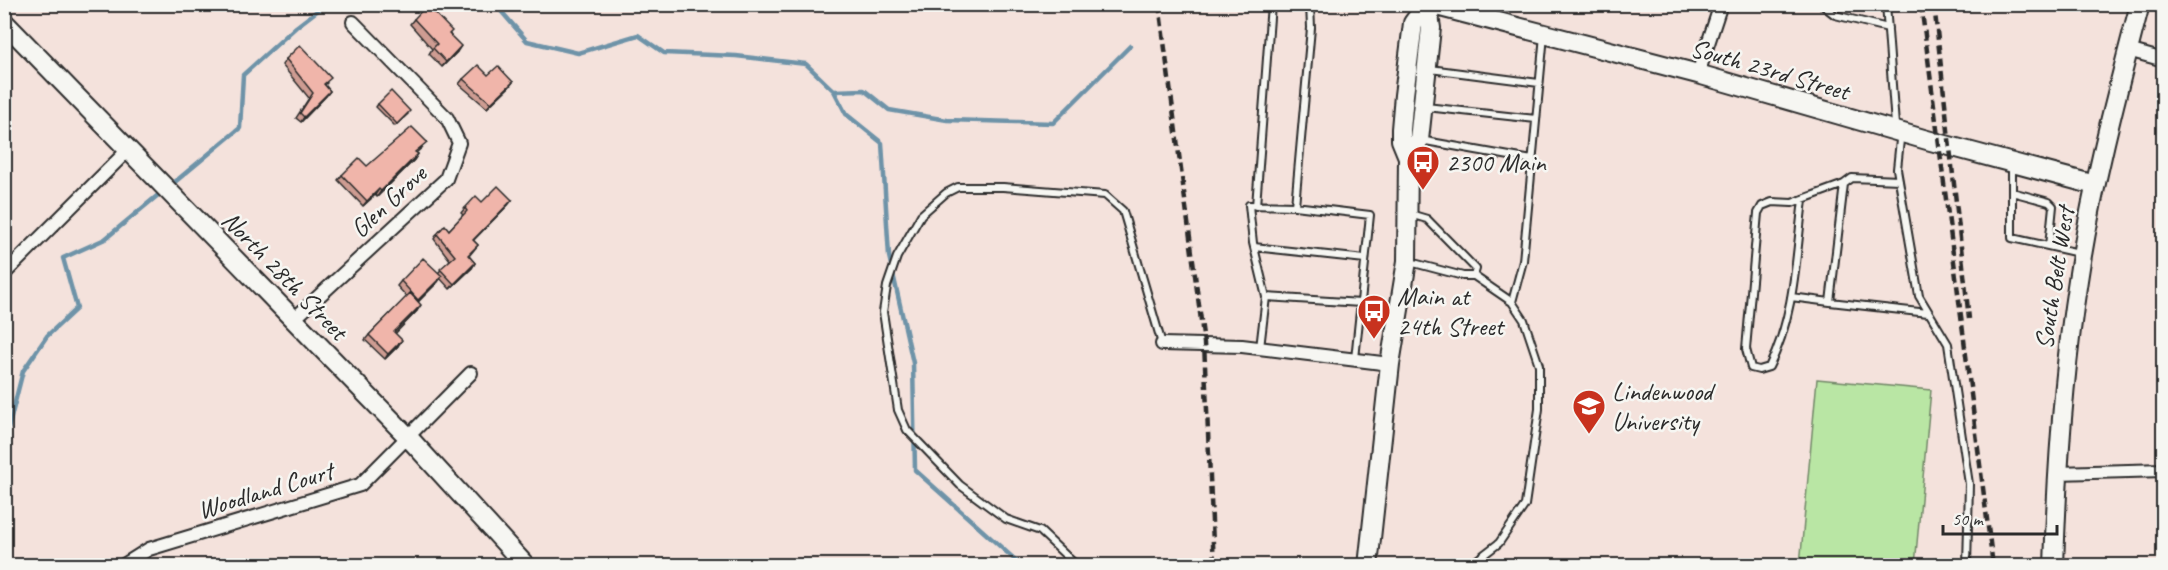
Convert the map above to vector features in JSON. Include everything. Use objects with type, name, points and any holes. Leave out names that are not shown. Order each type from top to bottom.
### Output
[{"type":"street","name":"South 23rd Street","points":[[1428,4],[1489,12],[1544,34],[1698,74],[1927,140],[2095,185]]},
{"type":"street","points":[[1408,157],[1419,140],[1431,28],[1428,4]]},
{"type":"street","points":[[1368,566],[1390,364],[1407,261],[1408,157],[1401,129],[1408,58],[1413,23],[1428,4]]},
{"type":"street","points":[[1698,74],[1721,4]]},
{"type":"street","name":"South Belt West","points":[[2054,566],[2057,473],[2064,384],[2082,254],[2095,185],[2140,4]]},
{"type":"street","name":"North 28th Street","points":[[4,22],[408,437],[526,566]]},
{"type":"street","name":"Glen Grove","points":[[293,320],[446,179],[459,143],[447,118],[352,22]]},
{"type":"street","points":[[2128,50],[2163,60]]},
{"type":"street","points":[[4,274],[128,150]]},
{"type":"street","points":[[1162,344],[1260,348],[1390,364]]},
{"type":"street","name":"Woodland Court","points":[[122,566],[149,549],[360,485],[471,373]]},
{"type":"street","points":[[2057,473],[2163,470]]},
{"type":"lane","points":[[1256,206],[1271,4]]},
{"type":"lane","points":[[1295,206],[1311,28],[1310,4]]},
{"type":"lane","points":[[1821,4],[1835,15],[1888,28]]},
{"type":"lane","points":[[1886,4],[1895,125]]},
{"type":"lane","points":[[1512,302],[1522,261],[1544,34]]},
{"type":"lane","points":[[1426,68],[1539,82]]},
{"type":"lane","points":[[1423,107],[1536,119]]},
{"type":"lane","points":[[1419,140],[1532,160]]},
{"type":"lane","points":[[1900,140],[1897,169],[1919,296],[1948,344],[1969,484],[1967,566]]},
{"type":"lane","points":[[2012,161],[2012,238],[2082,254]]},
{"type":"lane","points":[[1803,200],[1791,297],[1775,354],[1769,367],[1760,370],[1750,368],[1746,349],[1758,213],[1762,206],[1772,202],[1792,203],[1803,200],[1844,184],[1852,178],[1899,180]]},
{"type":"lane","points":[[1830,302],[1844,184]]},
{"type":"lane","points":[[1077,566],[1040,531],[1006,519],[960,485],[907,430],[898,410],[884,312],[887,286],[897,256],[921,215],[946,193],[958,187],[1003,187],[1105,195],[1123,211],[1162,344]]},
{"type":"lane","points":[[2012,192],[2049,201],[2054,207],[2049,246]]},
{"type":"lane","points":[[1260,348],[1266,297],[1254,247],[1249,206],[1295,206],[1370,215],[1355,360]]},
{"type":"lane","points":[[1407,213],[1427,219],[1476,269],[1474,276]]},
{"type":"lane","points":[[1254,247],[1365,259]]},
{"type":"lane","points":[[1407,261],[1463,276],[1474,276],[1512,302],[1524,320],[1539,365],[1539,409],[1525,505],[1498,543],[1469,566]]},
{"type":"lane","points":[[1266,297],[1361,303]]},
{"type":"lane","points":[[1791,297],[1928,313]]},
{"type":"green space","points":[[1817,379],[1931,390],[1915,565],[1800,565]]},
{"type":"building","points":[[427,5],[452,31],[449,34],[461,46],[446,62],[433,48],[437,44],[414,19]]},
{"type":"building","points":[[300,45],[331,78],[324,84],[330,91],[304,117],[300,113],[313,93],[286,59]]},
{"type":"building","points":[[478,65],[488,75],[498,66],[513,82],[491,103],[463,79]]},
{"type":"building","points":[[391,91],[410,111],[397,124],[378,104]]},
{"type":"building","points":[[412,127],[427,142],[415,152],[418,154],[381,191],[379,189],[367,201],[342,175],[359,158],[367,166]]},
{"type":"building","points":[[498,186],[512,200],[473,240],[478,245],[468,255],[475,263],[454,284],[440,269],[455,256],[437,234],[445,225],[449,230],[467,211],[465,208],[476,196],[482,202]]},
{"type":"building","points":[[423,258],[442,276],[418,300],[401,281]]},
{"type":"building","points":[[410,293],[421,305],[394,332],[402,340],[388,354],[369,335]]},
{"type":"waterway","points":[[170,186],[240,128],[243,75],[296,27],[326,4]]},
{"type":"waterway","points":[[495,4],[527,41],[578,53],[638,35],[664,53],[736,56],[806,64],[834,91],[864,90],[889,110],[947,120],[1053,123],[1130,46]]},
{"type":"waterway","points":[[834,91],[846,114],[882,143],[889,256],[913,363],[915,470],[1022,566]]},
{"type":"waterway","points":[[4,445],[23,371],[47,336],[77,308],[63,258],[105,239],[163,191]]},
{"type":"railway","points":[[1159,4],[1204,343],[1214,566]]},
{"type":"railway","points":[[1921,4],[1993,566]]},
{"type":"railway","points":[[1934,4],[1969,319]]},
{"type":"place","name":"2300 Main","points":[[1423,191]]},
{"type":"place","name":"Main at 24th Street","points":[[1374,340]]},
{"type":"place","name":"Lindenwood University","points":[[1589,435]]}]
